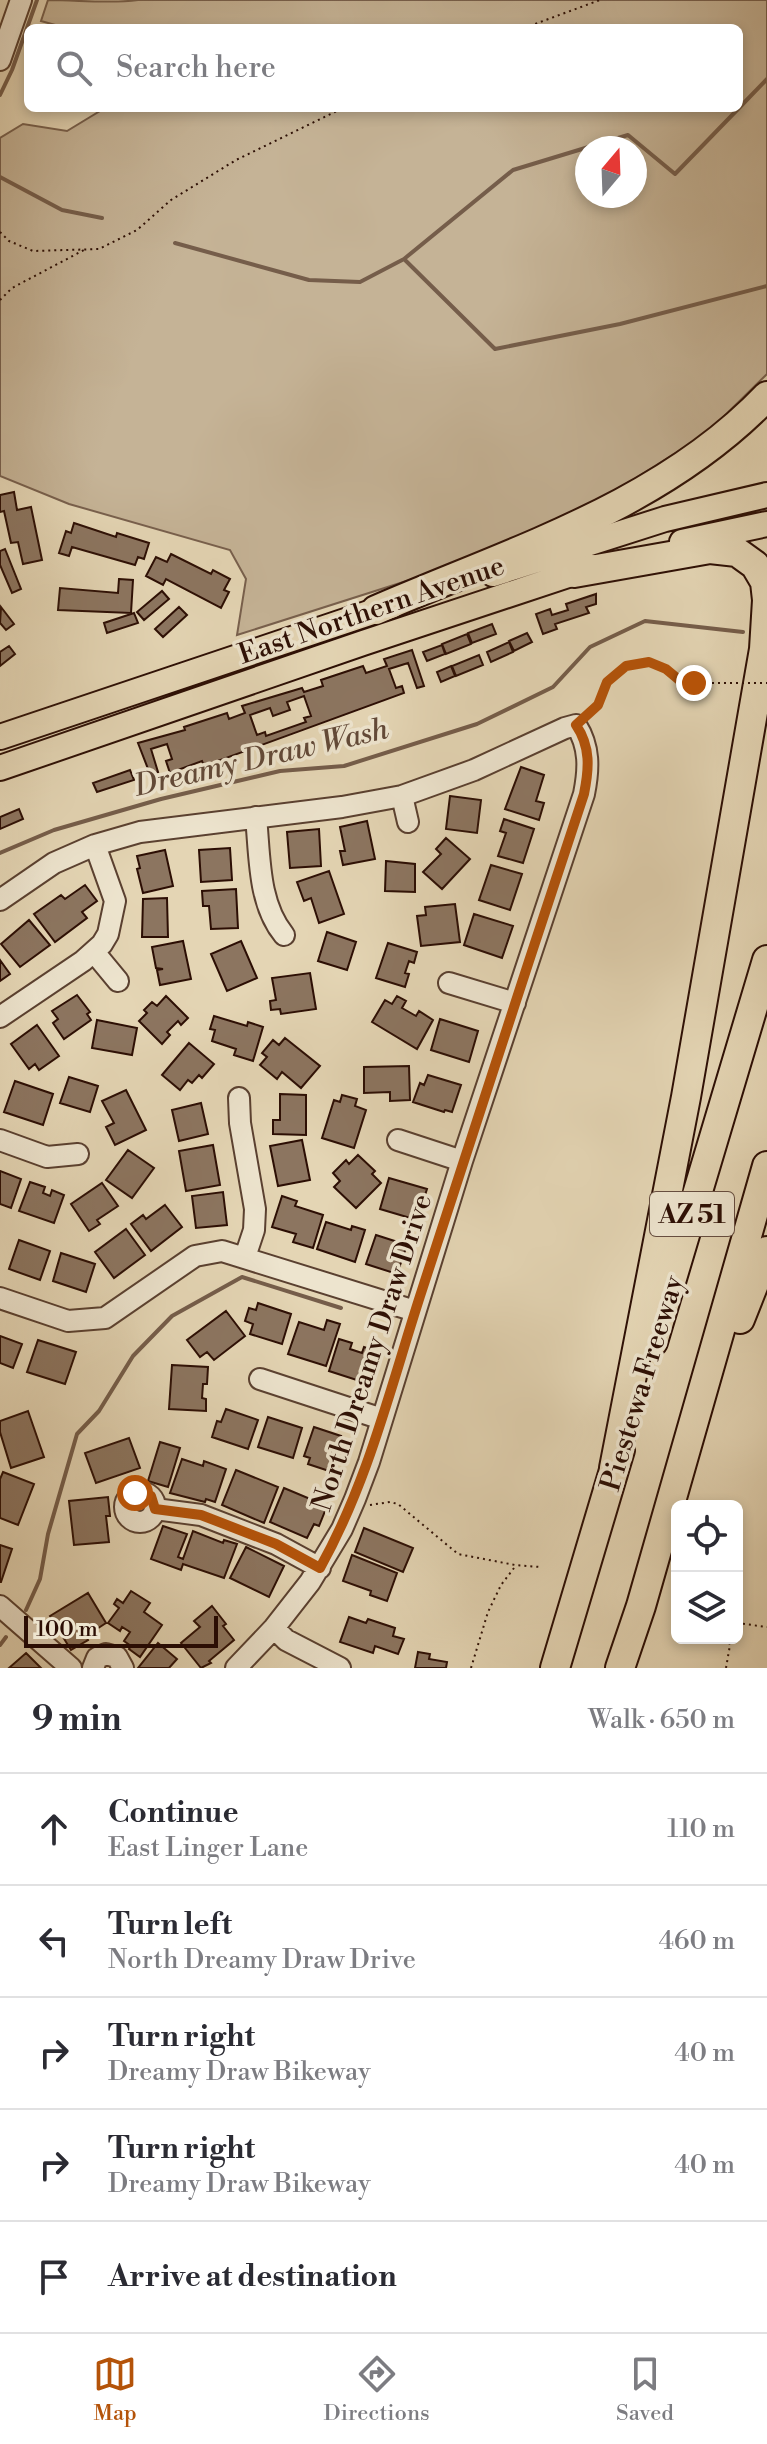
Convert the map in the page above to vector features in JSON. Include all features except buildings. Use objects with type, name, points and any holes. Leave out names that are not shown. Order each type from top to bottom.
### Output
[{"type":"highway","points":[[376,610],[530,547],[654,486],[715,443],[767,396]]},
{"type":"highway","points":[[574,573],[710,549],[737,552],[755,565],[765,582],[767,600],[765,640],[686,1097],[614,1468]]},
{"type":"highway","name":"Piestewa Freeway","points":[[555,1668],[767,960]]},
{"type":"highway","name":"AZ 51","points":[[620,1668],[641,1606],[767,1166]]},
{"type":"highway","points":[[679,1476],[767,1251]]},
{"type":"main road","name":"East Northern Avenue","points":[[0,737],[376,610],[639,526],[767,495]]},
{"type":"main road","name":"East Northern Avenue","points":[[0,768],[574,573],[653,549],[767,524]]},
{"type":"street","points":[[0,60],[21,0]]},
{"type":"street","points":[[0,900],[54,863],[95,845],[140,832],[342,807],[402,796],[474,770],[576,725]]},
{"type":"street","name":"North Dreamy Draw Drive","points":[[236,1668],[274,1628],[320,1568],[355,1499],[462,1161],[584,794],[589,759],[583,736],[576,725]]},
{"type":"street","points":[[402,796],[408,822]]},
{"type":"street","points":[[256,817],[266,906],[284,935]]},
{"type":"street","points":[[0,1017],[94,952],[108,934],[115,901],[95,845]]},
{"type":"street","points":[[94,952],[118,981]]},
{"type":"street","points":[[449,983],[515,1003]]},
{"type":"street","points":[[239,1098],[240,1123],[255,1209],[254,1230],[245,1257]]},
{"type":"street","points":[[0,1140],[47,1157],[78,1154]]},
{"type":"street","points":[[398,1140],[462,1161]]},
{"type":"street","points":[[0,1298],[68,1321],[105,1318],[195,1256],[222,1251],[415,1311]]},
{"type":"street","points":[[260,1379],[382,1419]]},
{"type":"street","points":[[155,1509],[201,1515],[276,1544],[320,1568]]},
{"type":"street","points":[[4,1610],[71,1668]]},
{"type":"street","points":[[274,1628],[286,1640],[340,1668]]},
{"type":"street","points":[[93,1668],[97,1658],[106,1654],[117,1657],[123,1668]]},
{"type":"path","points":[[535,24],[600,0]]},
{"type":"path","points":[[0,232],[9,241],[33,251],[99,249],[137,230],[171,200],[236,160],[335,112]]},
{"type":"path","points":[[0,300],[12,288],[85,249]]},
{"type":"path","points":[[576,725],[598,705],[607,682],[626,666],[649,662],[666,669],[684,684],[767,683]]},
{"type":"path","points":[[365,1503],[398,1504],[458,1554],[540,1567]]},
{"type":"path","points":[[471,1668],[488,1612],[515,1565]]},
{"type":"path","points":[[743,1624],[767,1627]]},
{"type":"path","points":[[726,1668],[730,1644]]},
{"type":"shaded area","points":[[48,0],[767,0],[767,374],[706,434],[615,491],[466,562],[237,635],[246,579],[230,550],[69,504],[0,476],[0,138],[23,124],[67,131],[98,112],[743,112],[743,24],[52,24],[41,21]]},
{"type":"waterway","points":[[28,24],[37,0]]},
{"type":"waterway","points":[[0,95],[24,36]]},
{"type":"waterway","points":[[743,104],[767,79]]},
{"type":"waterway","points":[[175,243],[309,280],[360,282],[404,259],[513,170],[628,135],[675,174],[735,112]]},
{"type":"waterway","points":[[0,177],[62,210],[102,218]]},
{"type":"waterway","points":[[404,259],[495,349],[620,324],[767,286]]},
{"type":"waterway","name":"Dreamy Draw Wash","points":[[0,853],[54,830],[161,799],[280,771],[344,766],[477,724],[553,687],[590,647],[645,621],[743,632]]},
{"type":"waterway","points":[[26,1610],[40,1579],[48,1534],[77,1434],[99,1411],[133,1356],[172,1316],[242,1277],[341,1308]]},
{"type":"waterway","points":[[0,1645],[6,1637]]},
{"type":"route","points":[[135,1493],[151,1496],[155,1509],[201,1515],[276,1544],[320,1568],[342,1529],[369,1462],[462,1161],[584,794],[589,759],[583,736],[576,725],[598,705],[607,682],[626,666],[649,662],[666,669],[684,684],[694,683]]}]
